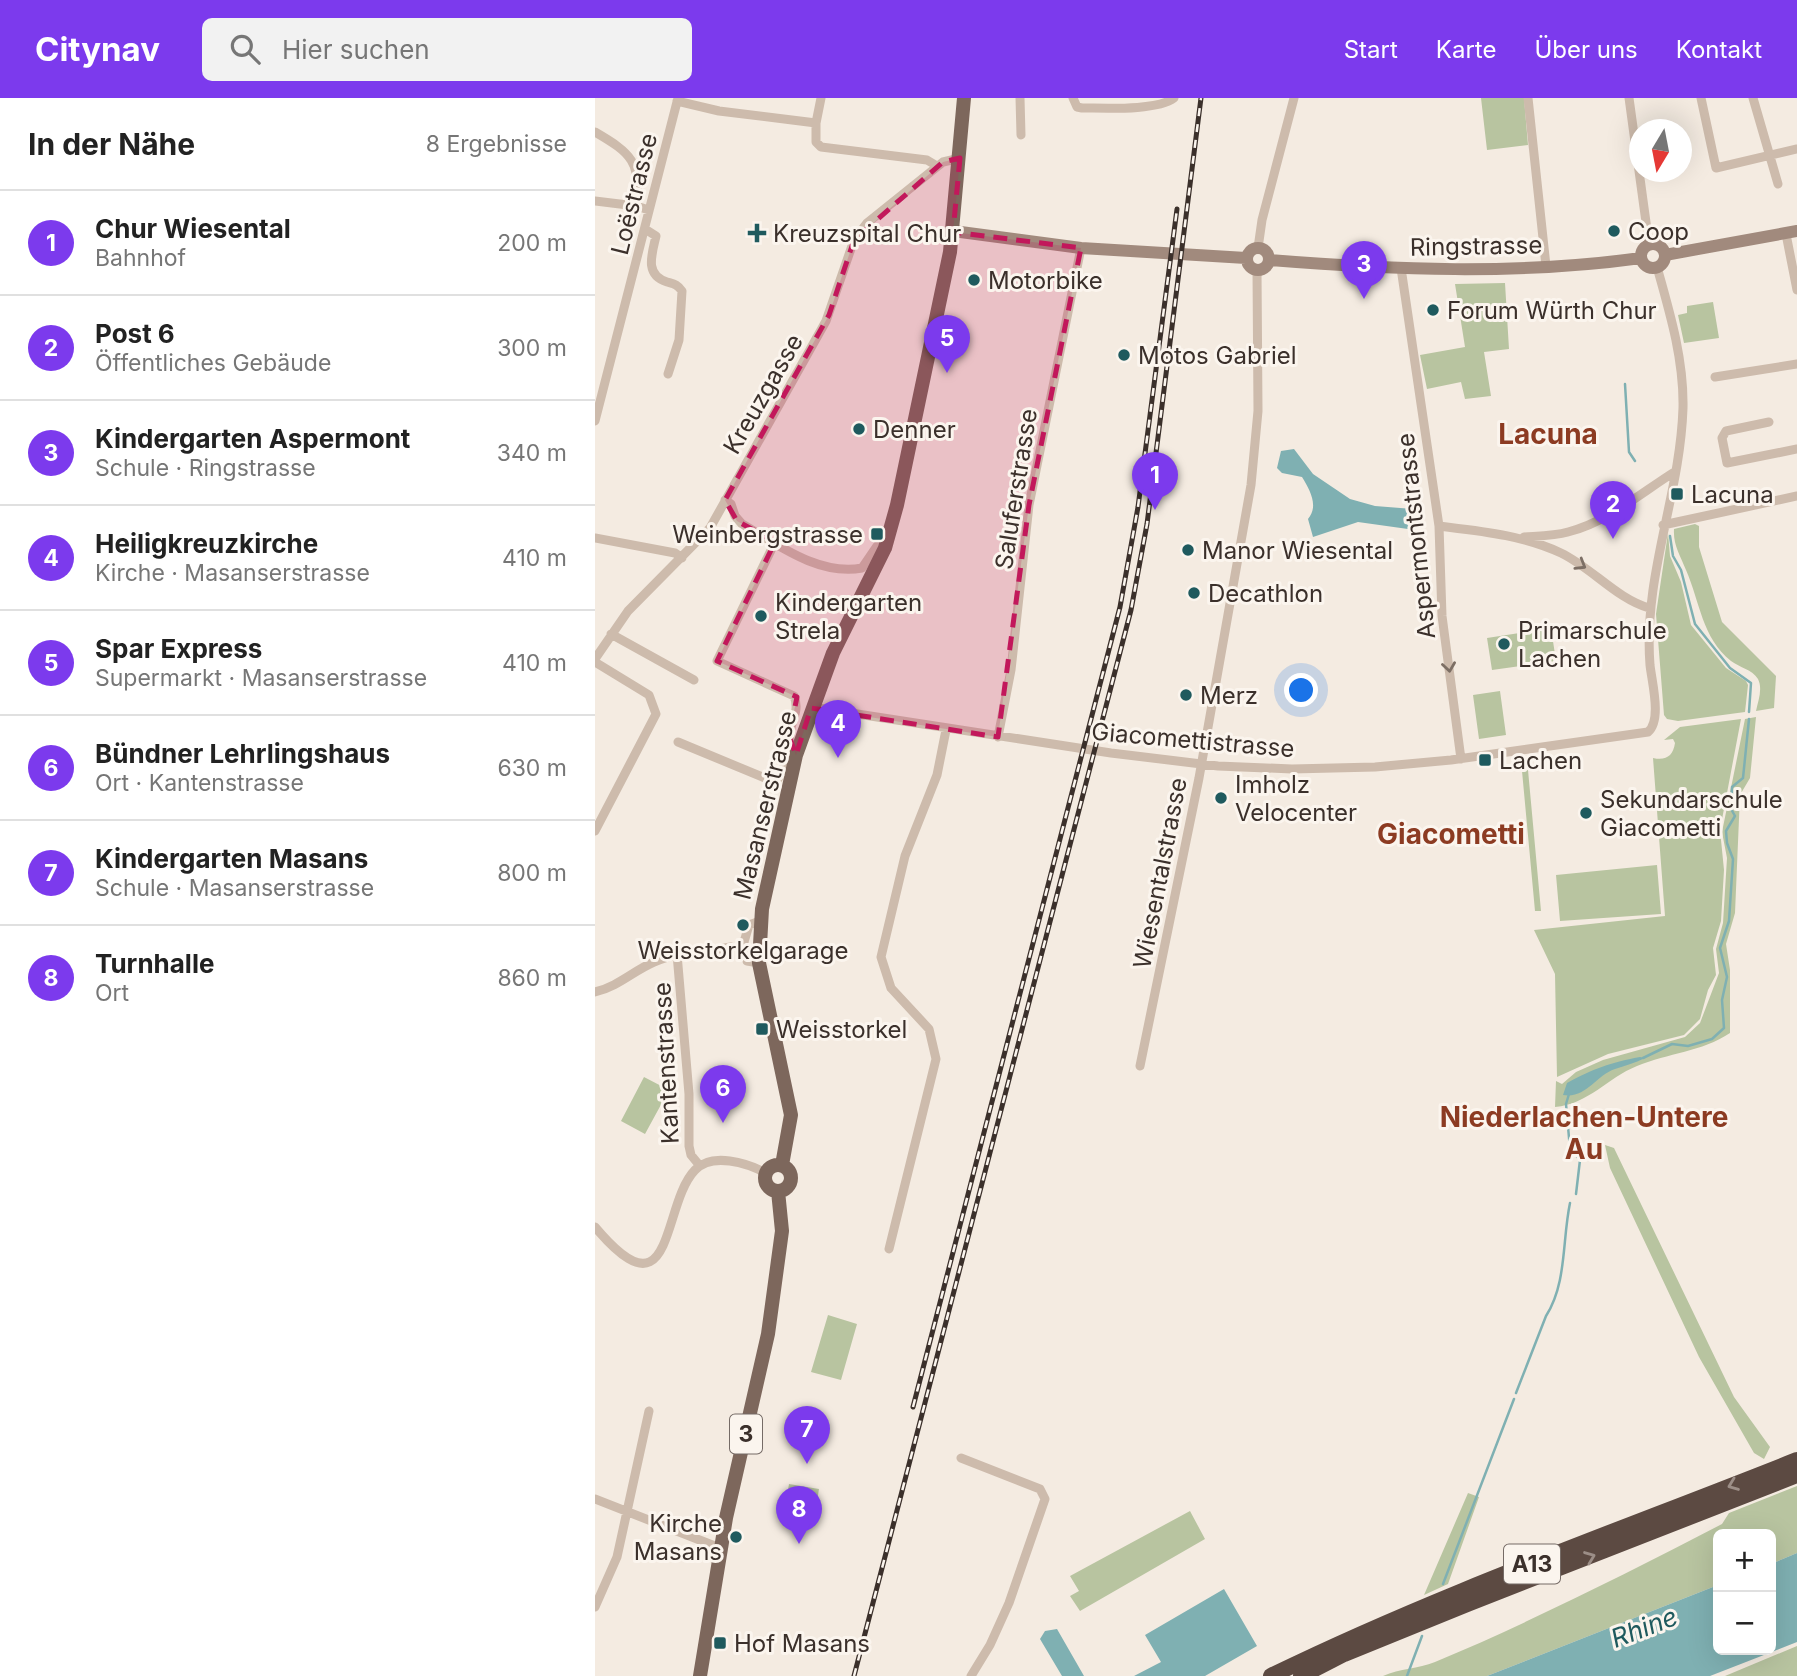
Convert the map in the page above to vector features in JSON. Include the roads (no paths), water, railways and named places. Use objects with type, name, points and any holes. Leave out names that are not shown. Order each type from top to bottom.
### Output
[{"type":"highway","name":"A13","points":[[1271,1676],[1335,1645],[1461,1592],[1797,1460]]},
{"type":"highway","name":"A13","points":[[1301,1676],[1344,1654],[1467,1604],[1797,1475]]},
{"type":"main road","name":"Masanserstrasse","points":[[782,1165],[790,1115],[759,963],[760,921],[794,760],[834,653],[885,548],[937,324],[953,231],[964,98]]},
{"type":"main road","points":[[953,231],[1081,248],[1246,258]]},
{"type":"main road","points":[[1665,255],[1791,232]]},
{"type":"main road","points":[[1649,244],[1662,247],[1665,255],[1663,262],[1657,267],[1649,267],[1641,258],[1642,250],[1649,244]]},
{"type":"main road","points":[[1258,248],[1266,252],[1269,260],[1265,268],[1257,271],[1250,268],[1246,258],[1250,251],[1258,248]]},
{"type":"main road","name":"Ringstrasse","points":[[1269,260],[1401,268],[1546,266],[1641,258]]},
{"type":"main road","points":[[766,1173],[771,1167],[782,1165]]},
{"type":"main road","name":"3","points":[[766,1173],[767,1185],[778,1191],[786,1189],[792,1178],[789,1170],[782,1165]]},
{"type":"main road","name":"3","points":[[700,1676],[720,1548],[768,1334],[782,1231],[778,1191]]},
{"type":"street","points":[[821,98],[816,123],[816,142],[821,147],[927,160],[937,166]]},
{"type":"street","points":[[1020,98],[1021,135]]},
{"type":"street","points":[[1073,98],[1077,107],[1082,108],[1137,107],[1174,99]]},
{"type":"street","points":[[1258,248],[1262,219],[1294,98]]},
{"type":"street","points":[[1528,98],[1546,266]]},
{"type":"street","points":[[1629,98],[1649,244]]},
{"type":"street","points":[[1701,98],[1716,168],[1797,149]]},
{"type":"street","points":[[1753,98],[1778,184]]},
{"type":"street","points":[[678,100],[719,111],[816,123]]},
{"type":"street","name":"Loëstrasse","points":[[595,421],[678,100]]},
{"type":"street","points":[[595,132],[623,148],[633,160],[638,189],[636,206]]},
{"type":"street","name":"Kreuzgasse","points":[[595,661],[628,611],[710,528],[826,321],[854,240],[867,223],[937,166],[949,159],[960,158]]},
{"type":"street","points":[[595,201],[649,210]]},
{"type":"street","points":[[645,229],[656,236],[651,259],[653,272],[657,278],[677,285],[682,291],[679,340],[668,374]]},
{"type":"street","points":[[1791,232],[1797,290]]},
{"type":"street","name":"Saluferstrasse","points":[[998,737],[1011,670],[1033,485],[1081,248]]},
{"type":"street","points":[[1439,526],[1519,537],[1562,553],[1635,603],[1649,608],[1663,525],[1676,471],[1682,393],[1668,302],[1657,267]]},
{"type":"street","name":"Aspermontstrasse","points":[[1401,268],[1439,526],[1443,617],[1461,759]]},
{"type":"street","name":"Wiesentalstrasse","points":[[1140,1066],[1201,764],[1254,463],[1258,411],[1257,271]]},
{"type":"street","points":[[1714,377],[1797,364]]},
{"type":"street","points":[[1769,422],[1726,431],[1722,438],[1727,463],[1797,449]]},
{"type":"street","points":[[1519,537],[1567,533],[1618,510],[1676,471]]},
{"type":"street","points":[[1663,525],[1797,496]]},
{"type":"street","points":[[725,500],[731,504],[737,521],[809,561],[846,569],[862,568],[877,546],[885,548]]},
{"type":"street","points":[[1562,553],[1567,533]]},
{"type":"street","points":[[595,538],[675,553],[682,558]]},
{"type":"street","points":[[678,742],[772,780],[778,779],[782,769],[794,760],[789,744],[789,731],[796,710],[794,696],[717,661],[775,542]]},
{"type":"street","name":"Giacomettistrasse","points":[[812,707],[946,730],[1201,764],[1341,769],[1461,759],[1643,734],[1653,727],[1649,608]]},
{"type":"street","points":[[611,634],[694,680]]},
{"type":"street","points":[[595,661],[649,695],[656,714],[644,743],[633,753],[595,831]]},
{"type":"street","points":[[890,1250],[936,1059],[929,1029],[886,978],[882,951],[905,856],[937,775],[946,730]]},
{"type":"street","points":[[595,992],[616,986],[647,966],[677,954],[730,947]]},
{"type":"street","name":"Kantenstrasse","points":[[677,954],[689,1094],[689,1146],[691,1155],[700,1166]]},
{"type":"street","points":[[595,1227],[622,1258],[635,1262],[653,1258],[665,1244],[688,1181],[700,1166],[723,1161],[766,1173]]},
{"type":"street","points":[[595,1607],[617,1557],[649,1411]]},
{"type":"street","points":[[961,1458],[1040,1489],[1045,1499],[1009,1603],[990,1645],[971,1676]]},
{"type":"street","points":[[595,1499],[720,1548]]},
{"type":"water","points":[[1294,449],[1313,474],[1350,499],[1375,506],[1413,509],[1420,513],[1421,524],[1415,530],[1358,522],[1313,537],[1308,519],[1313,503],[1308,487],[1302,477],[1282,473],[1277,468],[1281,451]]},
{"type":"water","points":[[1645,1058],[1608,1072],[1578,1094],[1563,1095],[1567,1083],[1577,1078],[1619,1061]]},
{"type":"water","points":[[1797,1553],[1797,1642],[1776,1650],[1776,1592],[1776,1562]]},
{"type":"water","name":"Rhine","points":[[1713,1587],[1713,1655],[1764,1655],[1710,1676],[1487,1676]]},
{"type":"water","points":[[1224,1589],[1257,1646],[1205,1676],[1134,1676],[1161,1662],[1145,1635]]},
{"type":"water","points":[[1057,1629],[1084,1676],[1062,1676],[1040,1639],[1045,1631]]},
{"type":"waterway","points":[[1625,384],[1629,452],[1635,461]]},
{"type":"waterway","points":[[1670,536],[1673,556],[1681,570],[1695,624],[1730,668],[1751,683],[1749,712]]},
{"type":"waterway","points":[[1643,1058],[1672,1044],[1688,1046],[1712,1039],[1724,1028],[1722,1000],[1727,977],[1720,948],[1729,921],[1733,859],[1726,831],[1735,816],[1731,809],[1732,787],[1743,778],[1749,719]]},
{"type":"waterway","points":[[1569,1094],[1566,1104],[1570,1149],[1580,1160],[1576,1194]]},
{"type":"waterway","points":[[1516,1393],[1553,1303],[1561,1276],[1570,1203]]},
{"type":"waterway","points":[[1443,1584],[1514,1399]]},
{"type":"waterway","points":[[1407,1676],[1422,1636]]},
{"type":"railway","points":[[854,1676],[1131,610],[1147,524],[1201,98]]},
{"type":"railway","points":[[913,1407],[1120,607],[1138,507],[1177,209]]},
{"type":"place","name":"Coop","points":[[1614,231]]},
{"type":"place","name":"Kreuzspital Chur","points":[[757,233]]},
{"type":"place","name":"Motorbike","points":[[974,280]]},
{"type":"place","name":"Kindergarten Aspermont","points":[[1364,299]]},
{"type":"place","name":"Forum Würth Chur","points":[[1433,310]]},
{"type":"place","name":"Motos Gabriel","points":[[1124,355]]},
{"type":"place","name":"Spar Express","points":[[947,373]]},
{"type":"place","name":"Denner","points":[[859,429]]},
{"type":"place","name":"Lacuna","points":[[1677,494]]},
{"type":"place","name":"Chur Wiesental","points":[[1155,510]]},
{"type":"place","name":"Weinbergstrasse","points":[[877,534]]},
{"type":"place","name":"Post 6","points":[[1613,539]]},
{"type":"place","name":"Manor Wiesental","points":[[1188,550]]},
{"type":"place","name":"Decathlon","points":[[1194,593]]},
{"type":"place","name":"Kindergarten Strela","points":[[761,616]]},
{"type":"place","name":"Primarschule Lachen","points":[[1504,644]]},
{"type":"place","name":"Merz","points":[[1186,695]]},
{"type":"place","name":"Heiligkreuzkirche","points":[[838,758]]},
{"type":"place","name":"Lachen","points":[[1485,760]]},
{"type":"place","name":"Imholz Velocenter","points":[[1221,798]]},
{"type":"place","name":"Sekundarschule Giacometti","points":[[1586,813]]},
{"type":"place","name":"Weisstorkelgarage","points":[[743,925]]},
{"type":"place","name":"Weisstorkel","points":[[762,1029]]},
{"type":"place","name":"Bündner Lehrlingshaus","points":[[723,1123]]},
{"type":"place","name":"Kindergarten Masans","points":[[807,1464]]},
{"type":"place","name":"Kirche Masans","points":[[736,1537]]},
{"type":"place","name":"Turnhalle","points":[[799,1544]]},
{"type":"place","name":"Hof Masans","points":[[720,1643]]},
{"type":"district","name":"Lacuna","points":[[1548,434]]},
{"type":"district","name":"Giacometti","points":[[1451,834]]},
{"type":"district","name":"Niederlachen-Untere Au","points":[[1584,1133]]}]
